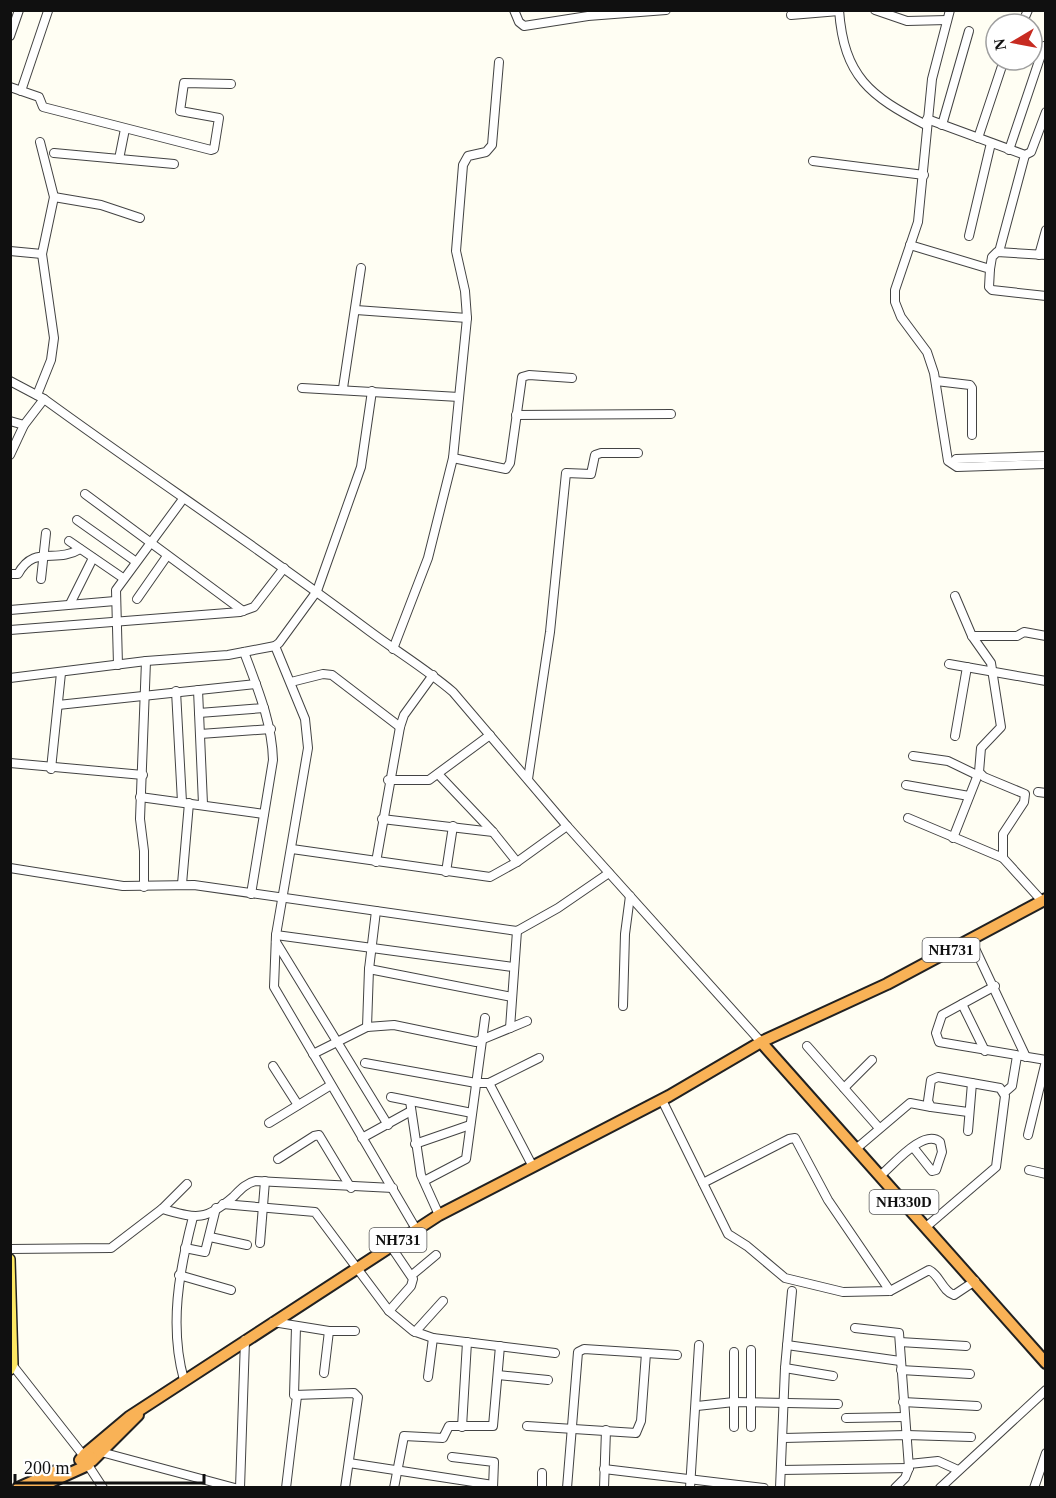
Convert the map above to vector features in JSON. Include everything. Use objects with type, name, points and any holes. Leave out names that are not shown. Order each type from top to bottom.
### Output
[{"type":"highway","name":"NH731","points":[[10,1487],[17,1488],[86,1460],[129,1417],[272,1321],[439,1215],[665,1098],[686,1091],[764,1045],[846,1008],[856,999],[1044,900]]},
{"type":"highway","name":"NH330D","points":[[764,1045],[1046,1363]]},
{"type":"highway","name":"NH731","points":[[37,1488],[101,1452],[132,1424],[142,1410]]},
{"type":"main road","points":[[10,1259],[11,1365]]},
{"type":"street","points":[[514,10],[519,22],[524,26],[588,16],[666,10]]},
{"type":"street","points":[[875,10],[907,21],[947,20]]},
{"type":"street","points":[[950,10],[932,79],[918,222],[895,290],[895,302],[901,317],[927,352],[936,381],[946,457],[957,467],[1046,464]]},
{"type":"street","points":[[21,91],[48,11]]},
{"type":"street","points":[[791,15],[839,11],[842,43],[859,78],[886,104],[926,122],[942,125],[1025,155],[1031,152],[1046,112]]},
{"type":"street","points":[[10,36],[16,14]]},
{"type":"street","points":[[942,125],[969,31]]},
{"type":"street","points":[[393,649],[428,558],[453,458],[466,318],[465,291],[456,251],[462,165],[468,156],[486,152],[492,145],[499,62]]},
{"type":"street","points":[[978,138],[1000,72]]},
{"type":"street","points":[[1009,150],[1035,72]]},
{"type":"street","points":[[10,87],[39,97],[43,107],[212,150],[219,118],[180,111],[184,83],[231,84]]},
{"type":"street","points":[[119,159],[125,129]]},
{"type":"street","points":[[10,455],[24,424],[40,397],[51,360],[54,338],[42,254],[54,197],[40,142]]},
{"type":"street","points":[[969,236],[991,143]]},
{"type":"street","points":[[54,153],[174,164]]},
{"type":"street","points":[[999,252],[1025,155]]},
{"type":"street","points":[[813,161],[924,175]]},
{"type":"street","points":[[54,197],[100,205],[140,218]]},
{"type":"street","points":[[1046,230],[1042,255],[999,252],[993,254],[989,287],[992,291],[1046,296]]},
{"type":"street","points":[[910,245],[990,269]]},
{"type":"street","points":[[10,251],[42,254]]},
{"type":"street","points":[[342,388],[361,268]]},
{"type":"street","points":[[356,310],[466,318]]},
{"type":"street","points":[[453,458],[506,469],[510,464],[522,377],[529,375],[572,378]]},
{"type":"street","points":[[10,381],[40,397],[317,591],[453,692],[567,826],[764,1045]]},
{"type":"street","points":[[936,381],[970,385],[972,388],[972,435]]},
{"type":"street","points":[[302,388],[342,388],[459,397]]},
{"type":"street","points":[[10,678],[146,661],[244,652],[274,646],[317,591],[361,467],[372,391]]},
{"type":"street","points":[[516,415],[671,414]]},
{"type":"street","points":[[10,421],[24,424]]},
{"type":"street","points":[[528,778],[550,632],[566,473],[591,474],[596,455],[601,453],[638,453]]},
{"type":"street","points":[[952,463],[956,459],[1046,456]]},
{"type":"street","points":[[85,494],[243,611]]},
{"type":"street","points":[[118,665],[116,590],[135,561],[183,499]]},
{"type":"street","points":[[77,520],[135,561]]},
{"type":"street","points":[[41,579],[46,533]]},
{"type":"street","points":[[69,542],[123,578]]},
{"type":"street","points":[[11,574],[18,574],[27,560],[45,555],[66,556],[80,549]]},
{"type":"street","points":[[137,599],[167,556]]},
{"type":"street","points":[[70,604],[93,558]]},
{"type":"street","points":[[10,630],[243,611],[254,607],[284,568]]},
{"type":"street","points":[[953,838],[978,773],[981,748],[1001,723],[993,670],[986,654],[972,636],[955,596]]},
{"type":"street","points":[[10,610],[115,602]]},
{"type":"street","points":[[972,636],[1017,636],[1024,632],[1046,636]]},
{"type":"street","points":[[274,646],[305,719],[308,748],[276,937],[274,987],[416,1229]]},
{"type":"street","points":[[244,652],[271,729],[273,760],[251,894]]},
{"type":"street","points":[[144,887],[140,796],[143,775],[146,661]]},
{"type":"street","points":[[949,664],[1046,681]]},
{"type":"street","points":[[956,736],[967,667]]},
{"type":"street","points":[[51,769],[61,673]]},
{"type":"street","points":[[291,682],[323,674],[332,675],[400,727]]},
{"type":"street","points":[[375,862],[388,780],[400,727],[404,715],[433,675]]},
{"type":"street","points":[[58,705],[256,684]]},
{"type":"street","points":[[198,690],[203,804]]},
{"type":"street","points":[[176,692],[186,802],[182,884]]},
{"type":"street","points":[[199,713],[264,708]]},
{"type":"street","points":[[200,734],[271,729]]},
{"type":"street","points":[[388,780],[425,780],[438,774],[490,735]]},
{"type":"street","points":[[913,756],[948,761],[1025,796],[1003,834],[1004,858]]},
{"type":"street","points":[[10,764],[143,775]]},
{"type":"street","points":[[438,774],[493,832],[517,862]]},
{"type":"street","points":[[906,785],[969,796]]},
{"type":"street","points":[[140,796],[264,814]]},
{"type":"street","points":[[908,818],[1004,858],[1044,900]]},
{"type":"street","points":[[382,819],[493,832]]},
{"type":"street","points":[[446,872],[453,826]]},
{"type":"street","points":[[292,849],[490,877],[517,862],[567,826]]},
{"type":"street","points":[[10,868],[144,887],[182,884],[517,931],[558,908],[609,873]]},
{"type":"street","points":[[623,1006],[625,934],[630,896]]},
{"type":"street","points":[[367,1027],[369,969],[376,911]]},
{"type":"street","points":[[510,1029],[517,931]]},
{"type":"street","points":[[276,937],[372,947],[513,967]]},
{"type":"street","points":[[276,937],[336,1042],[388,1125]]},
{"type":"street","points":[[971,940],[1026,1057]]},
{"type":"street","points":[[369,969],[512,997]]},
{"type":"street","points":[[994,986],[940,1018],[937,1039],[941,1043],[1046,1060],[1028,1135]]},
{"type":"street","points":[[962,1004],[985,1051]]},
{"type":"street","points":[[424,1181],[465,1159],[485,1018]]},
{"type":"street","points":[[313,1054],[367,1027],[394,1025],[481,1041],[527,1021]]},
{"type":"street","points":[[807,1046],[879,1128]]},
{"type":"street","points":[[926,1227],[996,1167],[1005,1092],[1012,1086],[1017,1056]]},
{"type":"street","points":[[365,1063],[476,1083],[489,1083],[539,1058]]},
{"type":"street","points":[[844,1088],[872,1060]]},
{"type":"street","points":[[273,1066],[298,1105]]},
{"type":"street","points":[[931,1107],[928,1101],[933,1078],[1000,1088],[1005,1092]]},
{"type":"street","points":[[489,1083],[532,1165]]},
{"type":"street","points":[[968,1131],[972,1083]]},
{"type":"street","points":[[269,1123],[331,1085]]},
{"type":"street","points":[[391,1097],[472,1113]]},
{"type":"street","points":[[665,1098],[703,1183],[731,1238],[747,1246],[784,1278],[843,1292],[890,1291],[929,1270],[934,1272],[951,1295],[975,1281]]},
{"type":"street","points":[[410,1101],[415,1144],[424,1181],[439,1215]]},
{"type":"street","points":[[857,1148],[910,1103],[969,1112]]},
{"type":"street","points":[[362,1138],[411,1111]]},
{"type":"street","points":[[415,1144],[470,1125]]},
{"type":"street","points":[[278,1159],[319,1135],[351,1188]]},
{"type":"street","points":[[703,1183],[789,1138],[795,1138],[823,1193],[890,1291]]},
{"type":"street","points":[[881,1175],[913,1148],[926,1138],[938,1139],[942,1148],[936,1170],[932,1171],[913,1148]]},
{"type":"street","points":[[1029,1170],[1046,1174]]},
{"type":"street","points":[[260,1243],[265,1181]]},
{"type":"street","points":[[162,1209],[193,1218],[203,1217],[250,1182],[393,1188]]},
{"type":"street","points":[[10,1249],[111,1248],[162,1209],[187,1184]]},
{"type":"street","points":[[220,1206],[315,1212],[389,1311],[415,1332],[433,1338],[555,1353]]},
{"type":"street","points":[[185,1248],[205,1252],[220,1206]]},
{"type":"street","points":[[184,1380],[176,1344],[179,1275],[193,1218]]},
{"type":"street","points":[[210,1237],[247,1245]]},
{"type":"street","points":[[389,1311],[411,1286],[412,1275],[390,1245]]},
{"type":"street","points":[[412,1275],[436,1255]]},
{"type":"street","points":[[179,1275],[231,1290]]},
{"type":"street","points":[[780,1488],[784,1438],[785,1368],[792,1291]]},
{"type":"street","points":[[415,1332],[442,1301]]},
{"type":"street","points":[[272,1321],[328,1331],[355,1331]]},
{"type":"street","points":[[296,1327],[292,1392],[297,1396],[357,1395],[358,1407],[345,1488]]},
{"type":"street","points":[[855,1328],[899,1333],[909,1466],[905,1478],[895,1488]]},
{"type":"street","points":[[324,1373],[328,1331]]},
{"type":"street","points":[[428,1377],[433,1338]]},
{"type":"street","points":[[240,1488],[245,1340]]},
{"type":"street","points":[[462,1427],[467,1342]]},
{"type":"street","points":[[900,1342],[966,1346]]},
{"type":"street","points":[[690,1484],[697,1406],[699,1345]]},
{"type":"street","points":[[787,1345],[900,1361]]},
{"type":"street","points":[[394,1488],[404,1436],[443,1438],[449,1426],[493,1426],[500,1346]]},
{"type":"street","points":[[567,1488],[577,1356],[580,1350],[677,1355]]},
{"type":"street","points":[[751,1350],[751,1427]]},
{"type":"street","points":[[734,1352],[734,1427]]},
{"type":"street","points":[[527,1426],[634,1433],[638,1431],[646,1353]]},
{"type":"street","points":[[11,1365],[86,1460],[103,1488]]},
{"type":"street","points":[[785,1368],[833,1376]]},
{"type":"street","points":[[901,1370],[970,1374]]},
{"type":"street","points":[[498,1375],[548,1380]]},
{"type":"street","points":[[942,1486],[1046,1390]]},
{"type":"street","points":[[286,1488],[297,1396]]},
{"type":"street","points":[[697,1406],[734,1402],[838,1404]]},
{"type":"street","points":[[903,1402],[977,1406]]},
{"type":"street","points":[[846,1418],[905,1417]]},
{"type":"street","points":[[604,1488],[606,1430]]},
{"type":"street","points":[[784,1438],[907,1435],[971,1437]]},
{"type":"street","points":[[101,1452],[207,1484],[235,1488]]},
{"type":"street","points":[[349,1463],[493,1486],[494,1462],[452,1456]]},
{"type":"street","points":[[1034,1488],[1045,1460]]},
{"type":"street","points":[[781,1470],[909,1466],[938,1461],[958,1470]]},
{"type":"street","points":[[604,1469],[690,1484],[764,1488]]},
{"type":"street","points":[[542,1473],[542,1488]]}]
